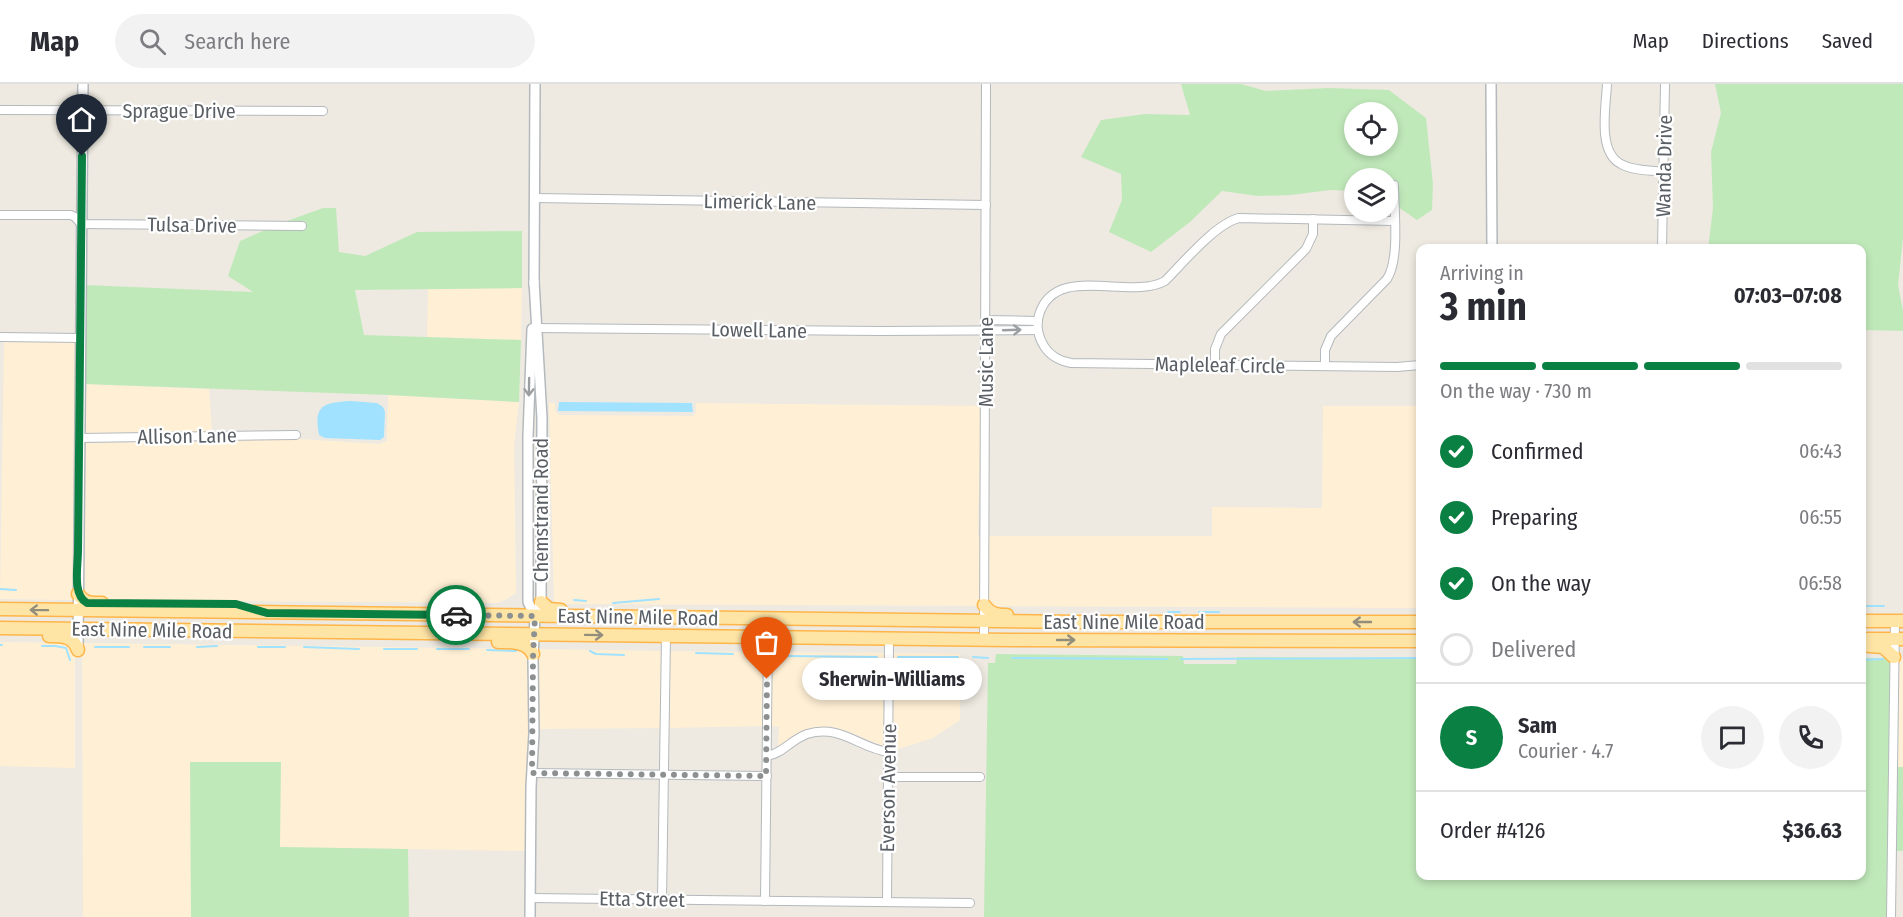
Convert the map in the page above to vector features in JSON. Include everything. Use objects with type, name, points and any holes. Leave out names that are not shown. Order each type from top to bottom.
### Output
[{"type":"main road","points":[[78,594],[87,603],[236,604],[270,613]]},
{"type":"main road","points":[[541,602],[549,609],[559,610],[789,613],[808,619]]},
{"type":"main road","points":[[984,605],[996,615],[1048,616],[1077,622]]},
{"type":"main road","name":"East Nine Mile Road","points":[[0,609],[954,621],[1416,622]]},
{"type":"main road","points":[[0,622],[68,621],[75,617],[78,610]]},
{"type":"main road","points":[[839,611],[938,615],[954,621]]},
{"type":"main road","points":[[78,629],[85,621],[99,616],[250,619],[270,613]]},
{"type":"main road","points":[[292,625],[298,620],[351,618],[359,614]]},
{"type":"main road","points":[[372,626],[386,622],[446,622],[469,615]]},
{"type":"main road","points":[[187,630],[209,624],[514,628],[526,627],[535,616]]},
{"type":"main road","points":[[535,634],[541,626],[558,622],[686,625],[712,618]]},
{"type":"main road","points":[[768,637],[783,625],[803,624],[824,619]]},
{"type":"main road","points":[[889,639],[901,633],[968,633],[978,630],[984,621]]},
{"type":"main road","points":[[1108,640],[1158,636],[1201,636],[1206,632],[1208,622]]},
{"type":"main road","points":[[1866,622],[1900,630]]},
{"type":"main road","name":"East Nine Mile Road","points":[[0,628],[984,640],[1416,641]]},
{"type":"main road","points":[[1866,634],[1900,630]]},
{"type":"main road","points":[[1866,638],[1900,630]]},
{"type":"main road","points":[[402,633],[430,641],[515,642],[531,648],[533,654]]},
{"type":"main road","points":[[1239,641],[1257,635],[1416,634]]},
{"type":"main road","points":[[0,636],[69,638],[75,642],[78,650]]},
{"type":"main road","points":[[1318,641],[1341,649],[1416,649]]},
{"type":"main road","points":[[1866,646],[1882,647],[1894,657]]},
{"type":"street","points":[[78,650],[82,84]]},
{"type":"street","name":"Chemstrand Road","points":[[535,84],[534,328],[528,436],[528,602],[535,616]]},
{"type":"street","name":"Music Lane","points":[[984,640],[986,84]]},
{"type":"street","points":[[1491,84],[1492,244]]},
{"type":"street","points":[[1606,84],[1605,140],[1607,150],[1620,164],[1663,172]]},
{"type":"street","name":"Wanda Drive","points":[[1662,244],[1665,84]]},
{"type":"street","name":"Sprague Drive","points":[[0,110],[323,111]]},
{"type":"street","name":"Limerick Lane","points":[[535,198],[986,205]]},
{"type":"street","name":"Tulsa Drive","points":[[0,215],[71,215],[81,224],[302,226]]},
{"type":"street","points":[[1038,325],[1046,301],[1064,288],[1072,286],[1142,287],[1157,285],[1165,281],[1230,220],[1239,218],[1344,219]]},
{"type":"street","points":[[1215,365],[1215,349],[1221,334],[1306,249],[1313,234],[1313,219]]},
{"type":"street","points":[[1325,366],[1325,350],[1331,336],[1391,273],[1394,258],[1394,222]]},
{"type":"street","points":[[986,320],[1038,325]]},
{"type":"street","points":[[986,331],[1038,325]]},
{"type":"street","name":"Mapleleaf Circle","points":[[1038,325],[1043,345],[1049,352],[1071,363],[1416,365]]},
{"type":"street","name":"Chemstrand Road","points":[[530,917],[533,654],[535,616],[541,602],[542,418],[534,328]]},
{"type":"street","name":"Lowell Lane","points":[[534,328],[986,331]]},
{"type":"street","points":[[0,337],[81,338]]},
{"type":"street","name":"Allison Lane","points":[[80,438],[296,435]]},
{"type":"street","points":[[1891,917],[1894,657],[1900,630]]},
{"type":"street","points":[[662,900],[666,636]]},
{"type":"street","points":[[765,901],[768,637]]},
{"type":"street","name":"Everson Avenue","points":[[887,902],[889,639]]},
{"type":"street","points":[[767,756],[777,754],[797,738],[819,732],[839,733],[880,751],[888,752]]},
{"type":"street","points":[[532,773],[766,776]]},
{"type":"street","points":[[888,777],[980,777]]},
{"type":"street","name":"Etta Street","points":[[530,898],[970,903]]},
{"type":"shaded area","points":[[522,288],[521,340],[427,337],[428,289]]},
{"type":"shaded area","points":[[4,341],[77,342],[75,600],[0,599]]},
{"type":"shaded area","points":[[84,384],[209,389],[212,432],[83,434]]},
{"type":"shaded area","points":[[388,395],[519,402],[514,445],[516,593],[498,603],[82,600],[83,443],[299,439],[380,444],[387,441]]},
{"type":"shaded area","points":[[549,403],[555,403],[555,411],[559,415],[693,416],[696,412],[696,403],[981,406],[978,535],[981,536],[980,606],[554,604]]},
{"type":"shaded area","points":[[1323,406],[1416,406],[1416,608],[988,606],[988,536],[1212,536],[1212,507],[1322,508]]},
{"type":"shaded area","points":[[0,642],[75,643],[75,768],[0,766]]},
{"type":"shaded area","points":[[82,643],[530,649],[527,851],[280,847],[190,763],[191,917],[83,917]]},
{"type":"shaded area","points":[[537,649],[662,651],[661,728],[538,729]]},
{"type":"shaded area","points":[[669,651],[764,652],[763,726],[668,728]]},
{"type":"shaded area","points":[[772,652],[885,653],[885,747],[850,732],[829,727],[806,730],[778,747],[779,727],[771,726]]},
{"type":"shaded area","points":[[893,653],[960,654],[960,720],[933,738],[892,751]]},
{"type":"shaded area","points":[[1898,658],[1903,658],[1903,767],[1897,767]]},
{"type":"green space","points":[[1181,84],[1241,84],[1266,91],[1329,88],[1389,90],[1426,118],[1433,184],[1432,210],[1417,220],[1398,207],[1398,168],[1344,168],[1344,191],[1258,196],[1222,191],[1190,222],[1151,252],[1109,232],[1122,200],[1121,174],[1081,157],[1101,120],[1145,114],[1190,115]]},
{"type":"green space","points":[[1715,84],[1903,84],[1903,238],[1898,285],[1903,311],[1903,331],[1866,330],[1866,244],[1709,244],[1713,208],[1711,152],[1721,113]]},
{"type":"green space","points":[[323,208],[336,208],[339,252],[365,256],[417,232],[522,231],[522,288],[355,290],[364,335],[521,340],[519,402],[84,384],[85,285],[253,292],[228,276],[240,241],[265,230],[306,230],[306,222],[287,221]]},
{"type":"green space","points":[[996,654],[1183,656],[1184,664],[1236,664],[1237,657],[1416,658],[1416,880],[1866,880],[1866,658],[1891,658],[1887,917],[984,917],[988,663],[995,663]]},
{"type":"green space","points":[[190,762],[281,762],[280,847],[408,849],[409,917],[191,917]]},
{"type":"green space","points":[[1896,767],[1903,767],[1903,851],[1895,851]]},
{"type":"water","points":[[350,401],[377,403],[383,407],[385,412],[384,437],[380,440],[325,438],[319,435],[318,417],[322,407],[327,404]]},
{"type":"water","points":[[559,402],[692,403],[693,412],[558,411]]},
{"type":"waterway","points":[[0,589],[16,590]]},
{"type":"waterway","points":[[613,603],[659,599]]},
{"type":"waterway","points":[[574,600],[586,601]]},
{"type":"waterway","points":[[1866,606],[1884,606]]},
{"type":"waterway","points":[[1168,612],[1180,612]]},
{"type":"waterway","points":[[1199,612],[1219,612]]},
{"type":"waterway","points":[[42,646],[66,648],[70,660]]},
{"type":"waterway","points":[[197,647],[217,646]]},
{"type":"waterway","points":[[95,647],[129,647]]},
{"type":"waterway","points":[[144,647],[170,647]]},
{"type":"waterway","points":[[258,647],[285,647]]},
{"type":"waterway","points":[[304,647],[359,649]]},
{"type":"waterway","points":[[384,649],[417,649]]},
{"type":"waterway","points":[[437,649],[469,649]]},
{"type":"waterway","points":[[487,650],[516,651]]},
{"type":"waterway","points":[[590,651],[596,654],[624,655]]},
{"type":"waterway","points":[[696,653],[733,654]]},
{"type":"waterway","points":[[785,656],[877,657]]},
{"type":"waterway","points":[[898,657],[958,657]]},
{"type":"waterway","points":[[973,657],[988,658]]},
{"type":"waterway","points":[[1012,658],[1167,659]]},
{"type":"waterway","points":[[1181,659],[1416,658]]},
{"type":"waterway","points":[[1866,660],[1883,659]]},
{"type":"way so far","points":[[456,615],[535,616],[532,773],[766,776],[767,679]]},
{"type":"place","name":"Sherwin-Williams","points":[[767,679]]},
{"type":"route","points":[[82,156],[78,594],[83,601],[87,603],[236,604],[267,613],[456,615]]}]
